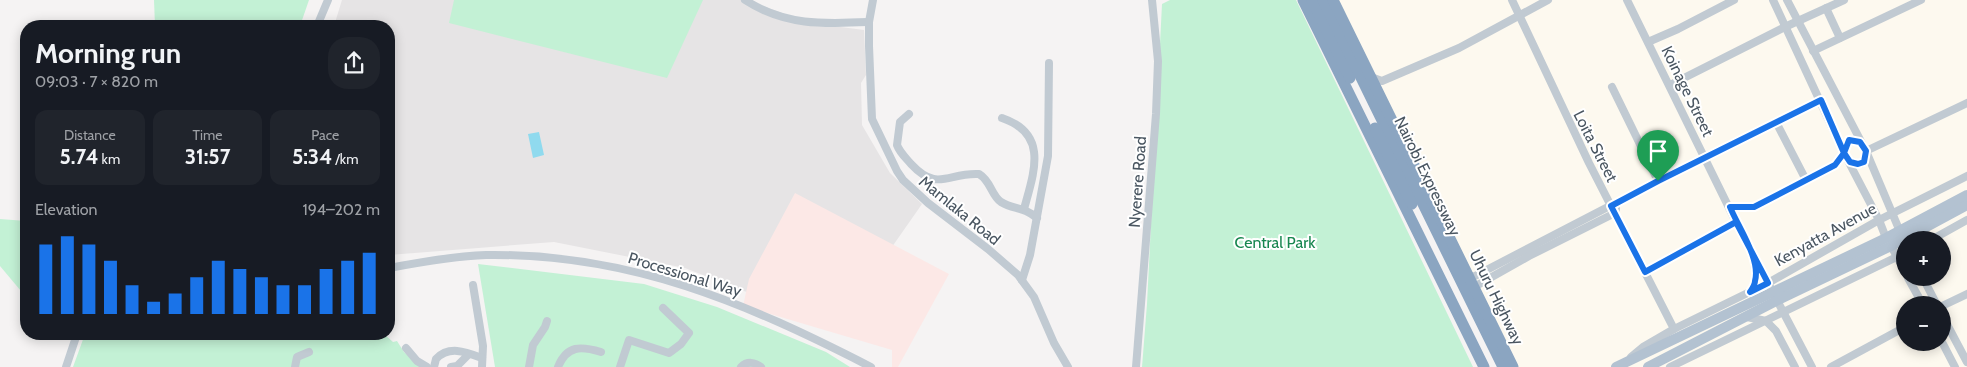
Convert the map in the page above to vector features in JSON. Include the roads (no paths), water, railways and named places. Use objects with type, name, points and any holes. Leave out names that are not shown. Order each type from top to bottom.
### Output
[{"type":"highway","points":[[1303,0],[1484,367]]},
{"type":"highway","name":"Nairobi Expressway","points":[[1312,0],[1492,367]]},
{"type":"highway","name":"Nairobi Expressway","points":[[1323,0],[1503,367]]},
{"type":"highway","name":"Uhuru Highway","points":[[1333,0],[1513,367]]},
{"type":"main road","name":"Kenyatta Avenue","points":[[1913,231],[1967,195]]},
{"type":"main road","name":"Kenyatta Avenue","points":[[1917,231],[1967,205]]},
{"type":"main road","name":"Kenyatta Avenue","points":[[1619,366],[1772,292],[1896,240]]},
{"type":"main road","name":"Kenyatta Avenue","points":[[1648,367],[1747,317],[1772,292]]},
{"type":"street","points":[[320,20],[328,0]]},
{"type":"street","points":[[745,0],[767,12],[799,22],[869,22]]},
{"type":"street","name":"Mamlaka Road","points":[[873,0],[869,22],[872,119],[897,171],[903,180],[928,203],[988,249],[1022,280],[1034,297],[1054,343],[1068,367]]},
{"type":"street","name":"Nyerere Road","points":[[1136,367],[1156,114],[1158,61],[1152,0]]},
{"type":"street","name":"Loita Street","points":[[1512,0],[1563,112],[1615,207],[1674,329]]},
{"type":"street","points":[[1371,77],[1382,81],[1459,48],[1548,0]]},
{"type":"street","points":[[1648,42],[1734,0]]},
{"type":"street","points":[[1774,0],[1844,153],[1896,256]]},
{"type":"street","points":[[1787,0],[1866,151],[1900,231]]},
{"type":"street","points":[[1670,85],[1787,26],[1844,0]]},
{"type":"street","points":[[1812,51],[1921,0]]},
{"type":"street","name":"Koinage Street","points":[[1629,1],[1736,222],[1812,367]]},
{"type":"street","points":[[1826,8],[1840,38]]},
{"type":"street","points":[[1022,280],[1030,255],[1048,156],[1049,62]]},
{"type":"street","points":[[1612,87],[1658,181]]},
{"type":"street","points":[[1471,282],[1475,276],[1615,207],[1658,181],[1821,100]]},
{"type":"street","points":[[1866,151],[1967,103]]},
{"type":"street","points":[[909,114],[900,122],[897,145],[920,173],[929,178],[940,179],[980,174],[986,179],[1000,201],[1024,208],[1037,218]]},
{"type":"street","points":[[1002,118],[1023,128],[1028,134],[1033,147],[1034,172],[1024,208]]},
{"type":"street","points":[[1776,122],[1806,180]]},
{"type":"street","points":[[1730,207],[1754,207],[1835,165],[1844,153],[1849,140],[1860,142]]},
{"type":"street","points":[[1850,162],[1858,164],[1864,162],[1866,151]]},
{"type":"street","name":"Kenyatta Avenue","points":[[1619,366],[1643,348],[1674,329],[1750,292],[1772,292],[1879,220],[1967,176]]},
{"type":"street","points":[[1947,231],[1967,220]]},
{"type":"street","points":[[1645,272],[1736,222]]},
{"type":"street","points":[[1750,292],[1756,280],[1752,254]]},
{"type":"street","name":"Processional Way","points":[[395,267],[486,255],[573,260],[645,273],[743,306],[822,341],[871,367]]},
{"type":"street","points":[[1670,367],[1896,258]]},
{"type":"street","points":[[473,285],[483,346],[482,367]]},
{"type":"street","points":[[1951,302],[1967,294]]},
{"type":"street","points":[[620,367],[629,340],[669,353],[681,344],[689,333],[663,308]]},
{"type":"street","points":[[1747,317],[1766,321],[1776,331],[1794,363],[1805,354]]},
{"type":"street","points":[[528,367],[533,345],[547,321]]},
{"type":"street","points":[[1831,367],[1896,331]]},
{"type":"street","points":[[1947,351],[1954,364],[1966,357],[1951,331]]},
{"type":"street","points":[[66,367],[75,340]]},
{"type":"street","points":[[558,367],[566,353],[578,347],[601,352]]},
{"type":"street","points":[[406,348],[417,361],[434,366],[438,356],[447,351],[459,351],[482,358]]},
{"type":"street","points":[[296,367],[297,357],[309,352]]},
{"type":"street","points":[[451,367],[457,366],[468,355]]},
{"type":"street","points":[[741,367],[750,363],[760,367]]},
{"type":"water","points":[[539,132],[544,155],[533,158],[528,134]]},
{"type":"park label","name":"Central Park","points":[[1275,242]]}]
